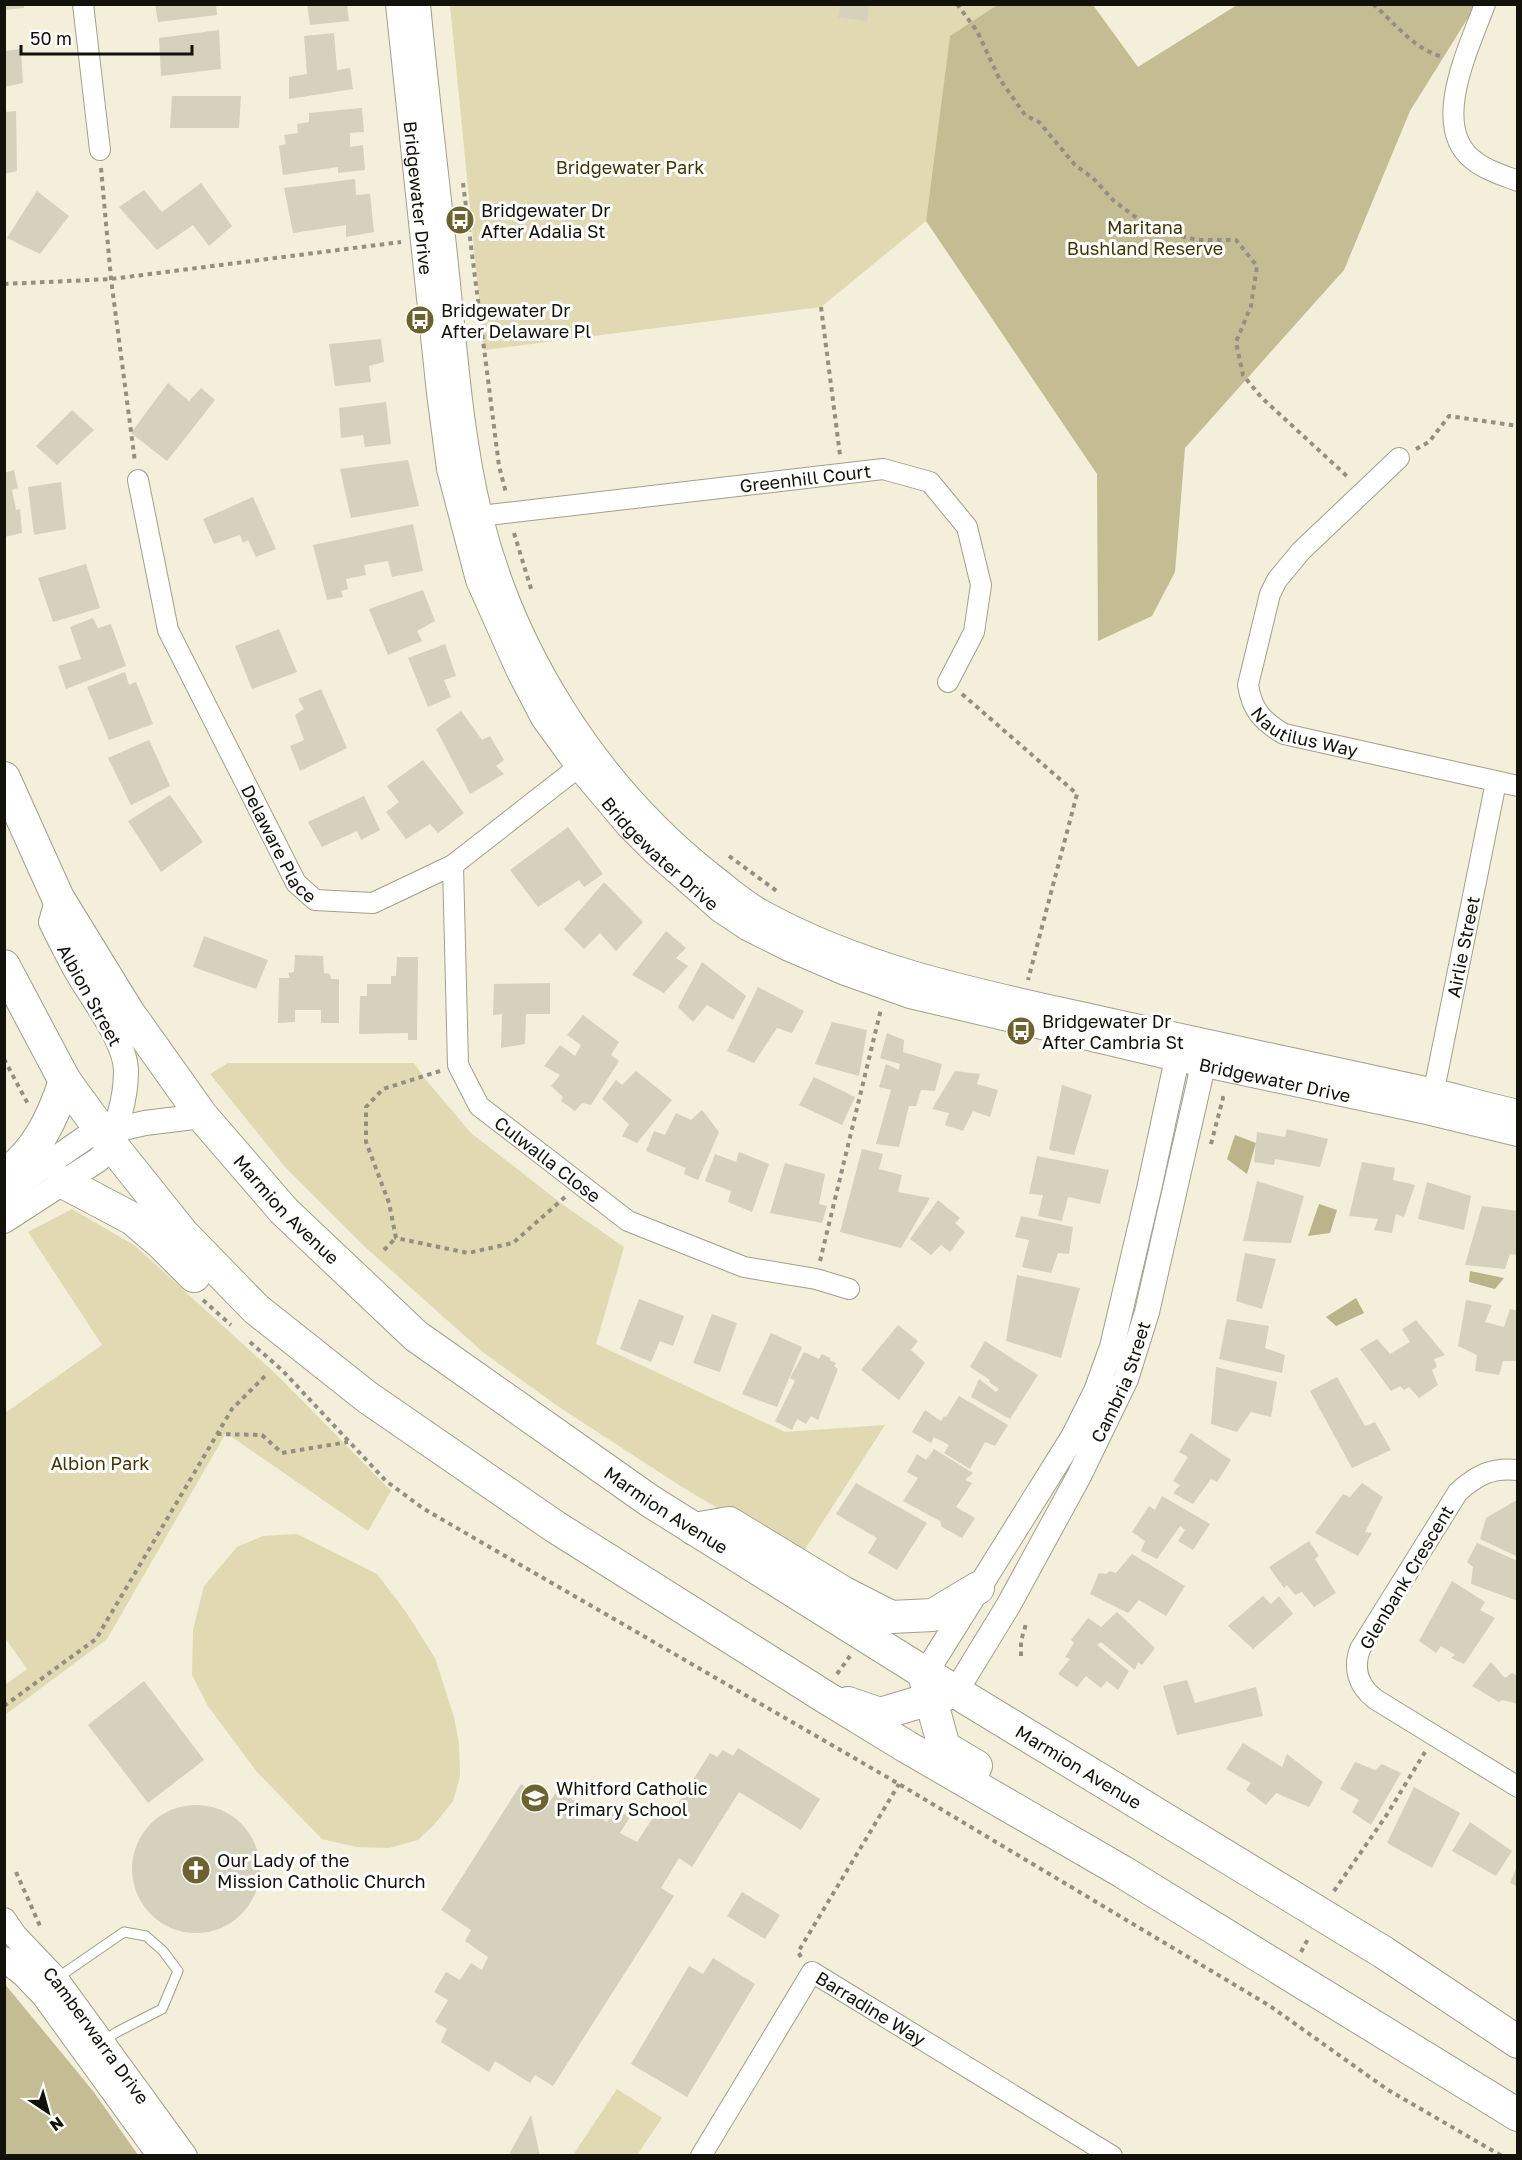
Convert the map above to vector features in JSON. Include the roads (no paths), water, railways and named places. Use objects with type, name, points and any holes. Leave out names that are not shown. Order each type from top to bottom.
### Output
[{"type":"highway","name":"Marmion Avenue","points":[[4,778],[58,898],[128,1012],[202,1116],[284,1211],[416,1335],[650,1501],[934,1685],[1323,1915],[1518,2042]]},
{"type":"highway","points":[[4,966],[65,1081],[109,1134],[247,1320]]},
{"type":"highway","points":[[4,1175],[19,1166],[32,1150],[57,1104],[65,1081]]},
{"type":"highway","points":[[63,1182],[133,1219],[161,1243],[230,1311],[391,1415],[554,1526],[907,1747],[1163,1896],[1518,2115]]},
{"type":"highway","points":[[694,1529],[729,1523],[844,1593],[891,1617],[933,1615],[978,1588]]},
{"type":"highway","points":[[822,1695],[880,1714],[934,1685],[944,1747],[1098,1839],[1163,1896]]},
{"type":"street","points":[[82,4],[100,150]]},
{"type":"street","name":"Bridgewater Drive","points":[[398,4],[438,393],[449,469],[526,642],[561,706],[587,762],[628,826],[654,852],[720,910],[747,928],[789,949],[886,988],[941,1005],[1179,1048],[1430,1101],[1518,1112]]},
{"type":"street","name":"Bridgewater Drive","points":[[418,4],[471,519]]},
{"type":"street","points":[[1485,4],[1465,62],[1453,107],[1453,129],[1459,144],[1470,158],[1485,168],[1518,181]]},
{"type":"street","name":"Nautilus Way","points":[[1399,458],[1301,551],[1274,587],[1264,614],[1248,685],[1251,700],[1264,720],[1284,734],[1518,786]]},
{"type":"street","name":"Greenhill Court","points":[[471,519],[883,469],[930,482],[967,527],[981,585],[974,632],[948,681]]},
{"type":"street","name":"Delaware Place","points":[[138,480],[168,630],[296,883],[315,900],[373,903],[453,865],[587,762]]},
{"type":"street","name":"Bridgewater Drive","points":[[587,762],[644,813],[685,854],[757,910],[814,938],[892,968],[1024,1001],[1179,1048]]},
{"type":"street","name":"Airlie Street","points":[[1430,1101],[1496,782]]},
{"type":"street","name":"Culwalla Close","points":[[453,865],[458,1065],[479,1106],[577,1184],[628,1221],[744,1267],[816,1279],[849,1289]]},
{"type":"street","name":"Albion Street","points":[[4,1221],[98,1160],[104,1154],[109,1134],[123,1107],[126,1068],[121,1049],[103,1014],[74,968],[51,922],[58,898]]},
{"type":"street","name":"Cambria Street","points":[[934,1685],[978,1588],[1073,1437],[1096,1391],[1112,1347],[1179,1048]]},
{"type":"street","name":"Cambria Street","points":[[934,1685],[1011,1601],[1093,1449],[1126,1379],[1147,1312],[1206,1054]]},
{"type":"street","name":"Bridgewater Drive","points":[[1430,1101],[1518,1134]]},
{"type":"street","points":[[4,1194],[88,1136],[109,1134],[145,1123],[202,1116]]},
{"type":"street","name":"Glenbank Crescent","points":[[1518,1470],[1493,1469],[1468,1483],[1458,1492],[1356,1659],[1356,1672],[1366,1693],[1518,1787]]},
{"type":"street","name":"Camberwarra Drive","points":[[4,1920],[15,1936],[56,1979],[184,2156]]},
{"type":"street","name":"Camberwarra Drive","points":[[4,1959],[24,1975],[44,1996],[160,2156]]},
{"type":"street","name":"Barradine Way","points":[[701,2156],[812,1972],[1112,2156]]},
{"type":"lane","points":[[56,1979],[124,1932],[146,1936],[163,1951],[178,1971],[162,2009],[102,2042]]},
{"type":"place","name":"Bridgewater Dr After Adalia St","points":[[460,220]]},
{"type":"place","name":"Bridgewater Dr After Delaware Pl","points":[[420,320]]},
{"type":"place","name":"Bridgewater Dr After Cambria St","points":[[1021,1031]]},
{"type":"place","name":"Whitford Catholic Primary School","points":[[535,1798]]},
{"type":"place","name":"Our Lady of the Mission Catholic Church","points":[[196,1870]]},
{"type":"park label","name":"Bridgewater Park","points":[[630,167]]},
{"type":"park label","name":"Maritana Bushland Reserve","points":[[1145,237]]},
{"type":"park label","name":"Albion Park","points":[[100,1463]]}]
